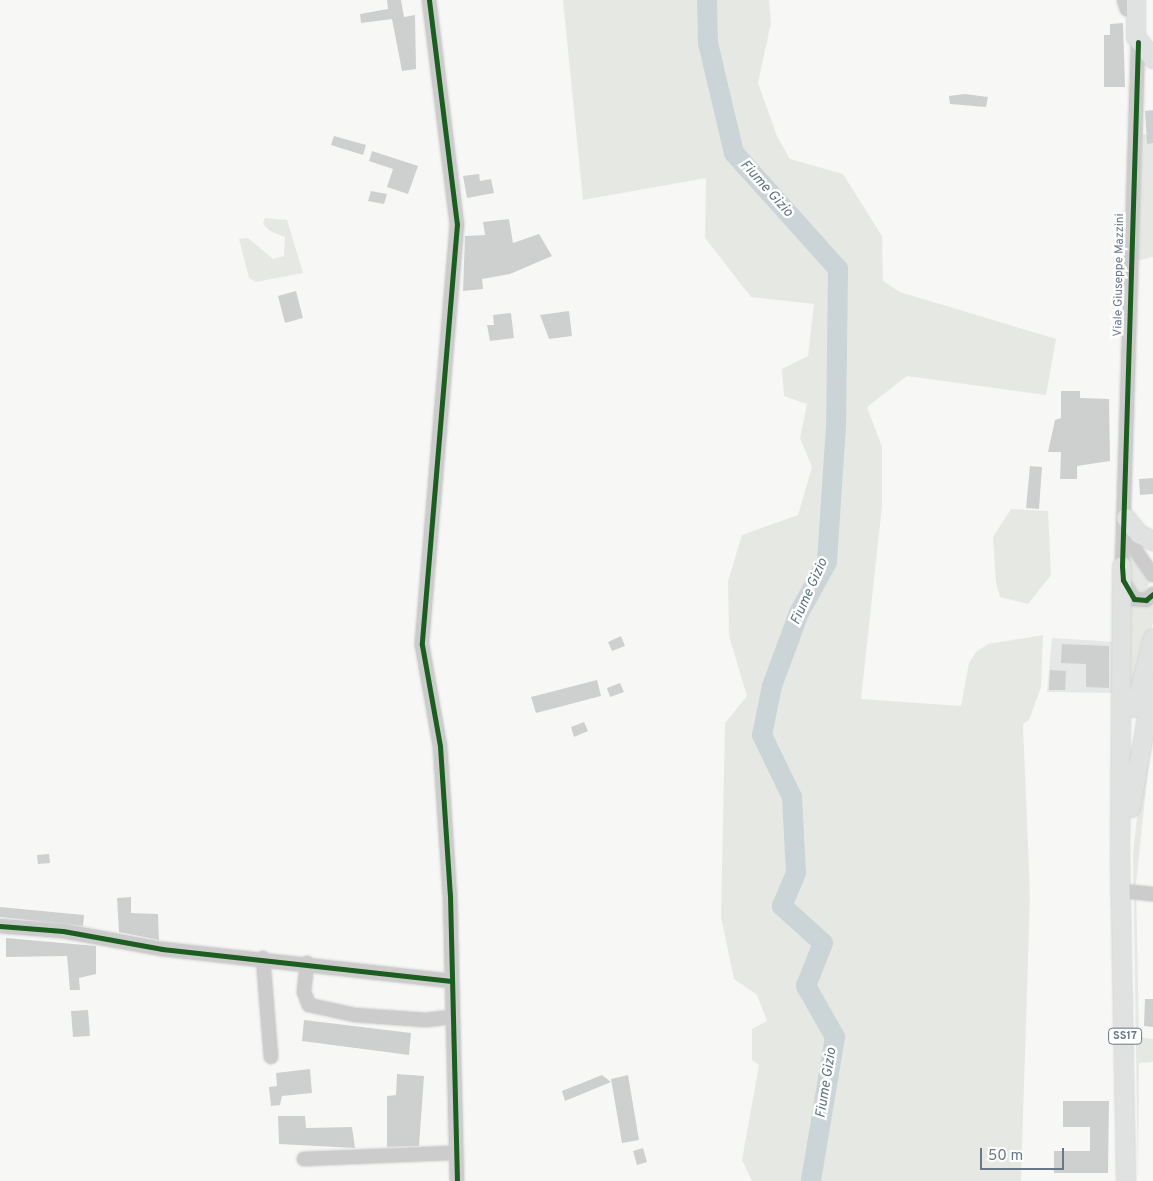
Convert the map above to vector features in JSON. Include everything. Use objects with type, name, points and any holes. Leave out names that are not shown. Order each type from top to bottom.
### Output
[{"type":"main road","name":"Viale Giuseppe Mazzini","points":[[1132,4],[1138,42]]},
{"type":"main road","points":[[1138,42],[1153,59]]},
{"type":"main road","points":[[1126,514],[1139,534],[1153,541]]},
{"type":"main road","points":[[1122,566],[1123,790]]},
{"type":"main road","name":"SS17","points":[[1126,1181],[1123,891],[1120,862],[1123,790],[1135,706],[1153,638]]},
{"type":"main road","name":"SS17","points":[[1123,891],[1140,749],[1153,684]]},
{"type":"street","points":[[428,0],[457,224],[422,645],[440,746],[451,981],[457,1181]]},
{"type":"street","name":"Viale Giuseppe Mazzini","points":[[1138,42],[1134,80],[1126,514],[1122,566],[1123,580],[1134,599],[1146,600],[1153,594]]},
{"type":"street","points":[[1134,80],[1140,70],[1153,64]]},
{"type":"street","name":"Viale Giuseppe Mazzini","points":[[1126,514],[1132,544],[1153,575]]},
{"type":"street","points":[[1123,891],[1153,894]]},
{"type":"street","points":[[0,926],[63,931],[162,949],[263,958],[451,981]]},
{"type":"street","points":[[263,958],[271,1057]]},
{"type":"street","points":[[307,963],[304,992],[309,1005],[355,1015],[426,1020],[451,1017]]},
{"type":"street","points":[[304,1159],[456,1152]]},
{"type":"shaded area","points":[[563,0],[769,0],[771,23],[758,83],[777,136],[790,159],[843,174],[882,236],[883,281],[900,292],[1056,339],[1046,395],[907,376],[867,407],[882,447],[882,506],[861,699],[961,706],[969,663],[976,652],[988,644],[1043,635],[1041,687],[1029,720],[1023,724],[1030,895],[1021,1181],[752,1181],[742,1160],[759,1065],[752,1060],[752,1029],[767,1021],[757,995],[734,979],[721,917],[725,723],[747,696],[729,636],[728,581],[742,535],[798,515],[812,467],[800,438],[807,404],[784,396],[782,369],[808,356],[814,304],[751,297],[705,238],[706,178],[583,200]]},
{"type":"shaded area","points":[[1153,133],[1153,257],[1136,261],[1138,135]]},
{"type":"shaded area","points":[[265,218],[287,220],[303,273],[256,282],[249,278],[239,239],[248,238],[273,259],[284,256],[285,237],[270,231],[263,224]]},
{"type":"shaded area","points":[[1011,509],[1048,511],[1051,575],[1028,604],[1000,597],[996,583],[993,537]]},
{"type":"shaded area","points":[[1132,553],[1151,581],[1143,594],[1134,592],[1126,560]]},
{"type":"shaded area","points":[[1153,600],[1153,623],[1128,703],[1128,607]]},
{"type":"shaded area","points":[[1052,638],[1117,642],[1115,693],[1047,692]]},
{"type":"shaded area","points":[[1148,722],[1153,723],[1136,884],[1139,1037],[1153,1039],[1153,1062],[1139,1063],[1138,1181],[1133,853]]},
{"type":"building","points":[[387,0],[401,0],[404,17],[415,15],[416,69],[402,71],[392,19],[361,23],[360,14],[388,9]]},
{"type":"building","points":[[1123,23],[1125,87],[1104,87],[1104,35],[1110,35],[1110,24]]},
{"type":"building","points":[[965,94],[988,97],[986,107],[950,104],[949,96]]},
{"type":"building","points":[[1153,110],[1153,143],[1147,144],[1145,111]]},
{"type":"building","points":[[334,136],[366,145],[363,155],[331,145]]},
{"type":"building","points":[[372,151],[418,166],[408,194],[387,187],[393,169],[369,161]]},
{"type":"building","points":[[479,174],[480,181],[491,179],[494,193],[467,198],[463,176]]},
{"type":"building","points":[[371,191],[387,194],[384,204],[368,201]]},
{"type":"building","points":[[509,219],[513,243],[539,234],[552,256],[510,274],[482,279],[483,289],[463,291],[465,236],[485,235],[483,222]]},
{"type":"building","points":[[296,291],[303,318],[285,323],[278,296]]},
{"type":"building","points":[[569,311],[572,336],[549,339],[540,315]]},
{"type":"building","points":[[511,313],[514,338],[490,341],[487,325],[494,325],[493,315]]},
{"type":"building","points":[[1061,391],[1080,391],[1080,398],[1109,399],[1110,461],[1077,466],[1077,479],[1060,479],[1061,452],[1048,452],[1055,420],[1061,418]]},
{"type":"building","points":[[1030,466],[1042,467],[1039,509],[1026,508]]},
{"type":"building","points":[[1153,478],[1153,494],[1140,495],[1139,479]]},
{"type":"building","points":[[621,636],[625,646],[612,651],[608,642]]},
{"type":"building","points":[[1062,644],[1109,646],[1109,688],[1086,687],[1086,664],[1061,663]]},
{"type":"building","points":[[1050,670],[1066,671],[1065,690],[1049,690]]},
{"type":"building","points":[[597,680],[601,696],[536,713],[531,697]]},
{"type":"building","points":[[620,683],[624,692],[610,697],[607,688]]},
{"type":"building","points":[[584,722],[588,731],[574,737],[571,727]]},
{"type":"building","points":[[49,854],[50,863],[38,864],[37,855]]},
{"type":"building","points":[[131,897],[131,913],[158,914],[159,940],[119,932],[117,898]]},
{"type":"building","points":[[0,907],[84,915],[83,926],[0,917]]},
{"type":"building","points":[[6,938],[96,946],[96,974],[79,978],[80,990],[70,990],[67,956],[6,957]]},
{"type":"building","points":[[1145,999],[1153,999],[1153,1027],[1144,1026]]},
{"type":"building","points":[[88,1010],[90,1036],[73,1037],[71,1011]]},
{"type":"building","points":[[304,1020],[411,1033],[409,1055],[302,1041]]},
{"type":"building","points":[[310,1069],[312,1093],[282,1096],[280,1105],[271,1106],[269,1087],[277,1086],[276,1073]]},
{"type":"building","points":[[397,1074],[424,1076],[419,1146],[387,1147],[387,1096],[396,1095]]},
{"type":"building","points":[[602,1075],[611,1082],[565,1101],[562,1091]]},
{"type":"building","points":[[628,1075],[639,1140],[622,1143],[611,1079]]},
{"type":"building","points":[[1063,1101],[1109,1101],[1108,1173],[1054,1173],[1054,1151],[1090,1151],[1090,1127],[1063,1127]]},
{"type":"building","points":[[278,1116],[305,1116],[306,1128],[352,1127],[355,1148],[279,1144]]},
{"type":"building","points":[[643,1148],[647,1162],[637,1165],[633,1151]]},
{"type":"waterway","name":"Fiume Gizio","points":[[707,0],[708,43],[734,153],[838,269],[836,426],[827,562],[799,613],[772,686],[762,735],[792,797],[796,873],[782,906],[823,943],[806,986],[835,1037],[811,1181]]},
{"type":"cycle path","points":[[429,0],[457,224],[422,645],[440,746],[450,895],[457,1181]]},
{"type":"cycle path","points":[[1138,42],[1122,566],[1123,580],[1134,599],[1146,600],[1153,594]]},
{"type":"cycle path","points":[[0,926],[63,931],[162,949],[451,981]]}]
